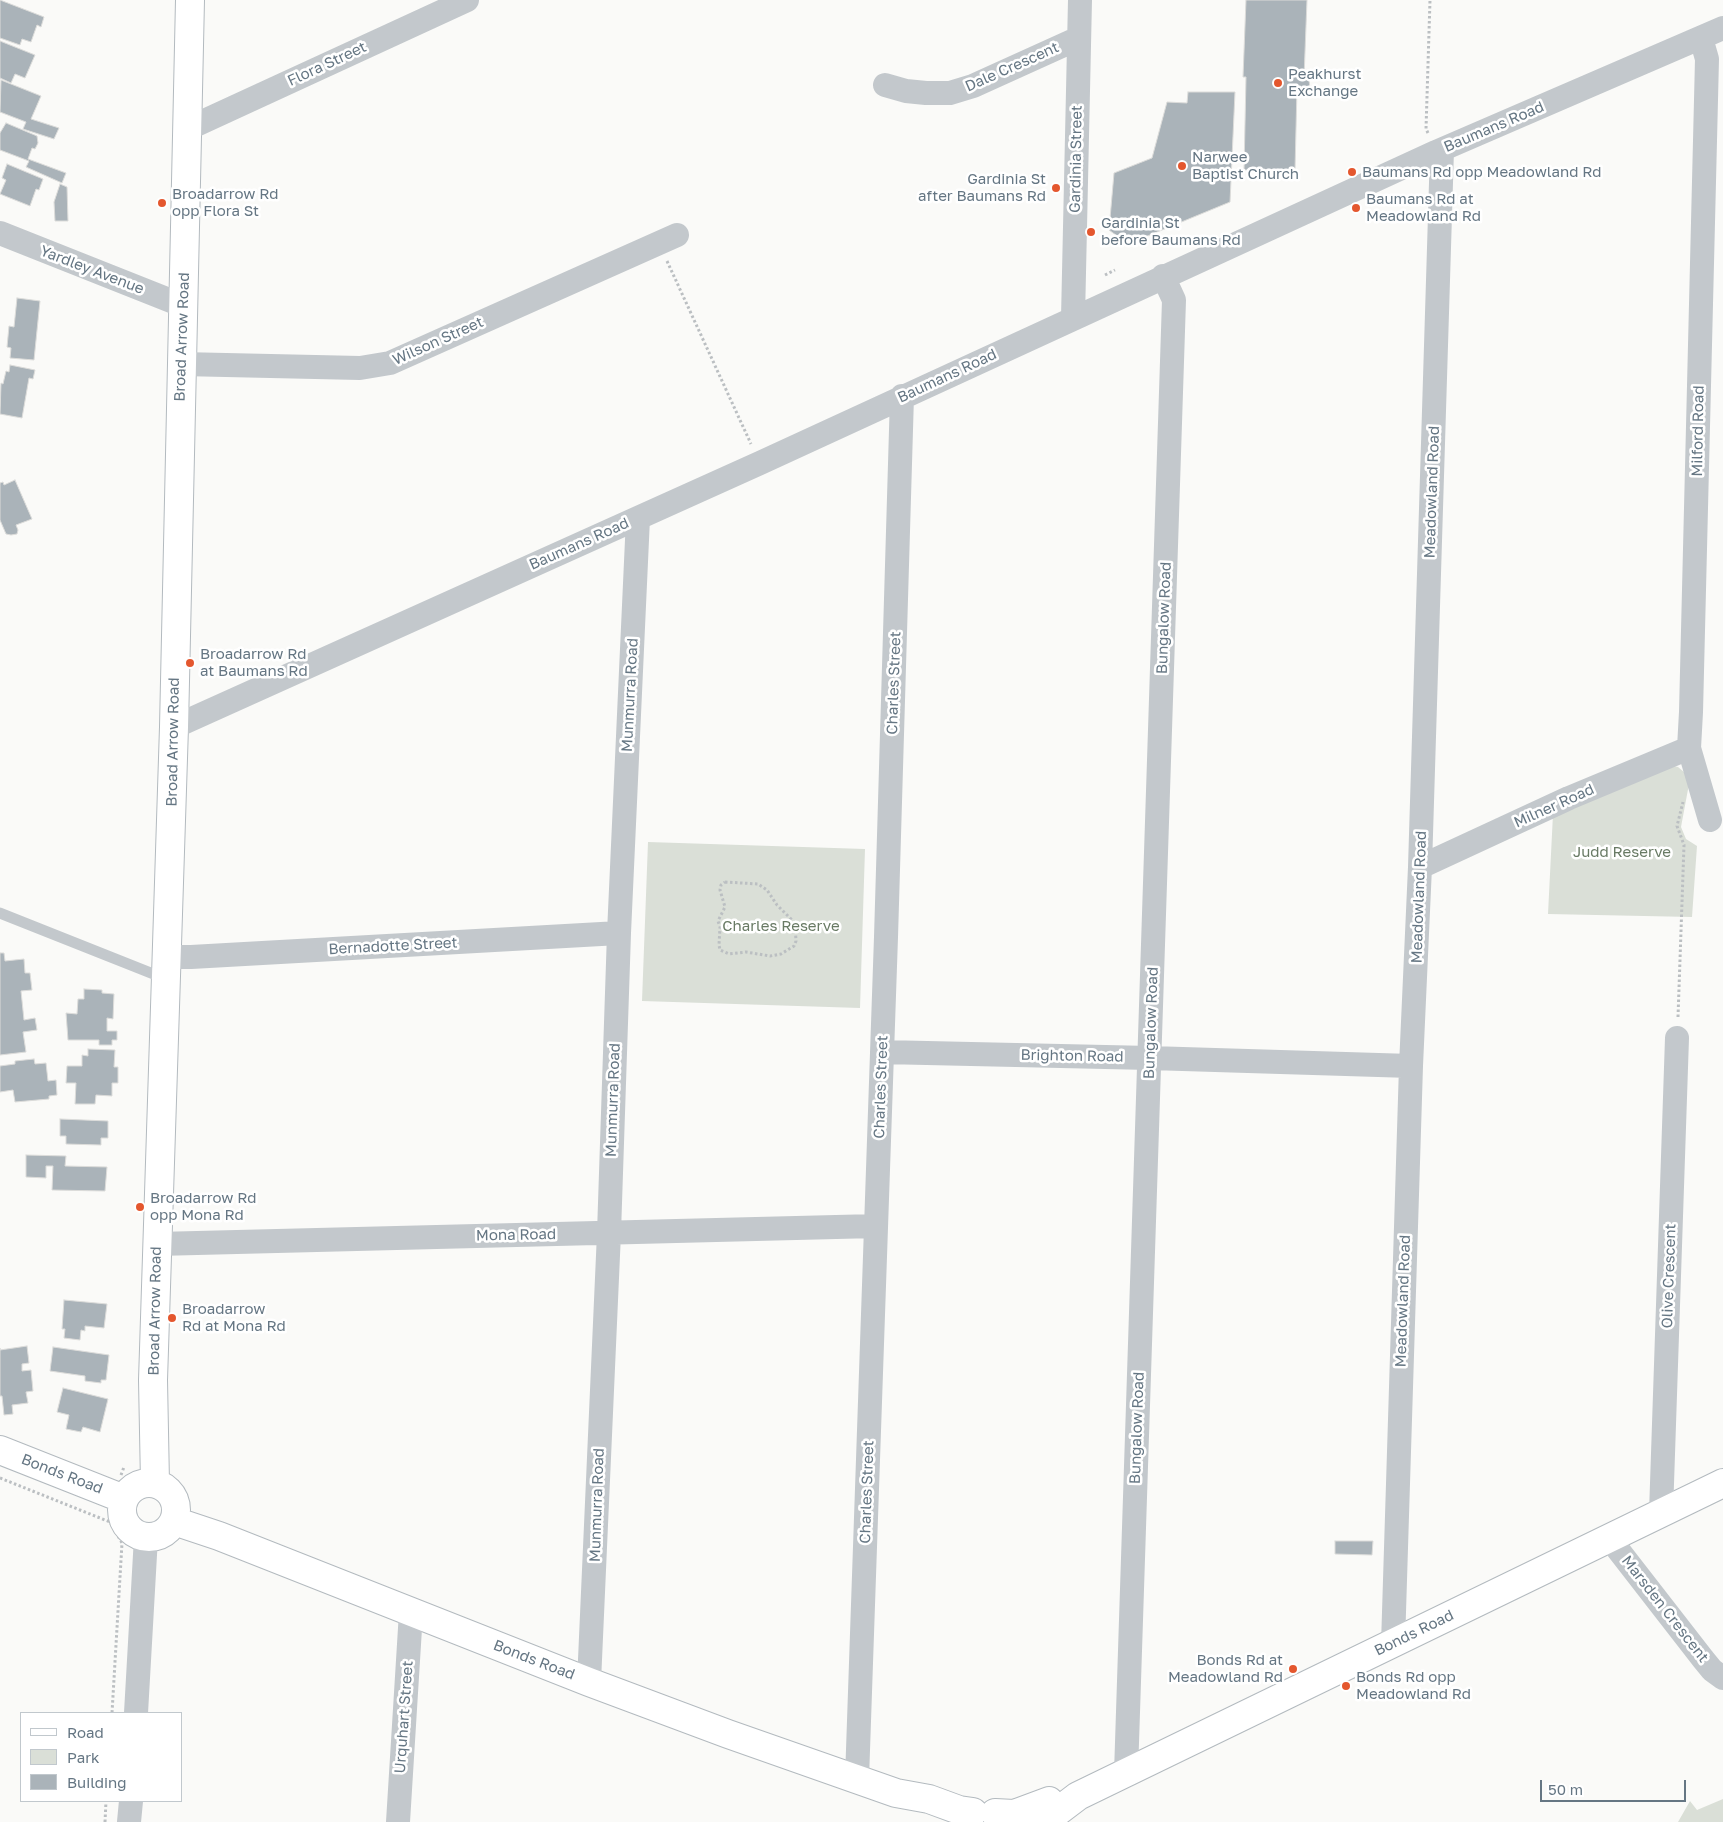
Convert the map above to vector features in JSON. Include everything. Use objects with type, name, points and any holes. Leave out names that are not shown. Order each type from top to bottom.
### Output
[{"type":"main road","name":"Broad Arrow Road","points":[[155,1483],[153,1380],[174,727],[190,0]]},
{"type":"main road","name":"Bonds Road","points":[[0,1450],[124,1499]]},
{"type":"main road","points":[[146,1482],[163,1486],[174,1497],[176,1505],[174,1521],[162,1534],[154,1537],[137,1535],[125,1523],[122,1515],[124,1499],[129,1491],[137,1485],[146,1482]]},
{"type":"main road","name":"Bonds Road","points":[[1032,1822],[1057,1812],[1078,1796],[1723,1484]]},
{"type":"main road","name":"Bonds Road","points":[[174,1521],[228,1540],[589,1682],[728,1734],[896,1793],[929,1799],[984,1817],[1014,1814],[1057,1797],[1078,1796]]},
{"type":"main road","name":"Bonds Road","points":[[896,1793],[914,1809],[936,1820]]},
{"type":"street","name":"Flora Street","points":[[187,129],[428,9],[466,0]]},
{"type":"street","name":"Gardinia Street","points":[[1073,318],[1080,0]]},
{"type":"street","name":"Baumans Road","points":[[174,727],[760,463],[1163,276],[1439,151],[1723,28]]},
{"type":"street","name":"Dale Crescent","points":[[885,85],[906,91],[950,93],[973,86],[1079,38]]},
{"type":"street","name":"Milford Road","points":[[1701,38],[1707,59],[1691,712],[1688,748],[1710,820]]},
{"type":"street","name":"Meadowland Road","points":[[1393,1644],[1411,1066],[1420,867],[1439,151]]},
{"type":"street","name":"Yardley Avenue","points":[[0,234],[184,306]]},
{"type":"street","name":"Wilson Street","points":[[181,364],[360,368],[390,363],[668,239]]},
{"type":"street","name":"Bungalow Road","points":[[1126,1773],[1174,300],[1163,276]]},
{"type":"street","name":"Charles Street","points":[[857,1779],[902,396]]},
{"type":"street","name":"Munmurra Road","points":[[589,1682],[609,1233],[619,933],[638,518]]},
{"type":"street","name":"Milner Road","points":[[1420,867],[1569,798],[1688,748]]},
{"type":"street","name":"Bernadotte Street","points":[[167,968],[201,956],[619,933]]},
{"type":"street","name":"Olive Crescent","points":[[1661,1513],[1677,1038]]},
{"type":"street","name":"Brighton Road","points":[[882,1052],[1411,1066]]},
{"type":"street","name":"Mona Road","points":[[157,1244],[876,1226]]},
{"type":"street","points":[[136,1712],[146,1537]]},
{"type":"street","name":"Marsden Crescent","points":[[1609,1538],[1703,1659],[1712,1670],[1723,1678]]},
{"type":"street","name":"Urquhart Street","points":[[398,1822],[411,1612]]},
{"type":"street","points":[[129,1822],[130,1802]]},
{"type":"lane","points":[[0,913],[167,968]]},
{"type":"path","points":[[1430,0],[1426,129],[1439,151]]},
{"type":"path","points":[[668,239],[760,463]]},
{"type":"path","points":[[1105,274],[1114,270]]},
{"type":"path","points":[[1677,1038],[1684,845],[1677,826],[1686,793]]},
{"type":"path","points":[[725,882],[762,886],[795,923],[796,941],[794,946],[788,950],[770,956],[746,952],[729,954],[720,950],[720,927],[718,921],[725,906],[721,895],[721,885],[725,882]]},
{"type":"path","points":[[0,1478],[110,1522],[122,1543],[112,1712]]},
{"type":"path","points":[[105,1822],[106,1802]]},
{"type":"green space","name":"Judd Reserve","points":[[1669,765],[1678,767],[1684,772],[1689,784],[1681,827],[1686,839],[1697,846],[1692,917],[1548,914],[1553,814]]},
{"type":"green space","name":"Charles Reserve","points":[[648,842],[865,849],[860,1008],[642,1001]]},
{"type":"green space","points":[[1723,1799],[1723,1822],[1678,1822],[1690,1801],[1697,1810]]},
{"type":"building","points":[[0,0],[44,17],[41,27],[37,25],[31,42],[22,39],[20,45],[0,38]]},
{"type":"building","name":"Peakhurst Exchange","points":[[1246,0],[1307,0],[1304,78],[1309,79],[1310,89],[1297,88],[1295,170],[1244,170],[1246,77],[1243,77]]},
{"type":"building","points":[[0,41],[35,55],[25,78],[15,74],[11,83],[0,78]]},
{"type":"building","points":[[1,80],[41,96],[31,119],[59,128],[54,139],[23,129],[26,122],[0,112]]},
{"type":"building","name":"Narwee Baptist Church","points":[[1188,92],[1235,92],[1230,202],[1128,244],[1109,230],[1114,173],[1152,158],[1167,102],[1187,103]]},
{"type":"building","points":[[6,123],[37,136],[38,143],[35,149],[32,148],[28,159],[66,173],[62,183],[26,167],[29,161],[0,150],[0,133]]},
{"type":"building","points":[[7,164],[43,179],[39,190],[36,189],[30,206],[0,194],[6,180],[2,178]]},
{"type":"building","points":[[60,184],[67,187],[68,221],[55,221],[54,202]]},
{"type":"building","points":[[17,298],[40,301],[34,360],[10,358],[11,348],[7,347],[9,326],[14,327]]},
{"type":"building","points":[[10,365],[35,370],[33,379],[29,378],[22,418],[0,414],[1,383],[3,384],[6,371],[9,372]]},
{"type":"building","points":[[15,480],[32,519],[16,525],[17,534],[11,535],[6,534],[0,520],[0,483],[3,482],[4,485]]},
{"type":"building","points":[[0,953],[4,953],[5,961],[24,959],[25,973],[30,973],[32,990],[21,991],[24,1020],[35,1018],[37,1030],[23,1032],[26,1052],[0,1055]]},
{"type":"building","points":[[84,989],[102,990],[102,993],[114,994],[113,1019],[107,1018],[107,1031],[117,1031],[117,1040],[112,1040],[112,1045],[99,1045],[99,1040],[68,1040],[66,1013],[77,1014],[78,999],[84,999]]},
{"type":"building","points":[[88,1049],[115,1050],[114,1067],[118,1067],[118,1083],[112,1083],[112,1096],[96,1095],[95,1104],[75,1104],[76,1083],[66,1083],[67,1066],[82,1066],[82,1055],[88,1056]]},
{"type":"building","points":[[34,1059],[35,1064],[46,1063],[48,1081],[56,1080],[57,1095],[49,1096],[49,1099],[15,1102],[13,1090],[0,1092],[0,1066],[15,1064],[15,1061]]},
{"type":"building","points":[[60,1119],[108,1121],[108,1138],[101,1138],[101,1145],[66,1144],[66,1136],[60,1136]]},
{"type":"building","points":[[26,1155],[66,1156],[65,1166],[107,1167],[105,1191],[52,1190],[53,1166],[46,1166],[46,1178],[26,1177]]},
{"type":"building","points":[[64,1300],[107,1304],[104,1328],[85,1326],[85,1331],[81,1330],[80,1340],[64,1338],[65,1329],[62,1329]]},
{"type":"building","points":[[27,1346],[29,1363],[22,1364],[22,1371],[31,1370],[33,1391],[26,1392],[28,1403],[12,1405],[13,1414],[4,1415],[2,1396],[0,1396],[0,1350]]},
{"type":"building","points":[[53,1347],[109,1355],[106,1380],[101,1380],[101,1383],[85,1381],[85,1376],[50,1371]]},
{"type":"building","points":[[63,1388],[108,1399],[100,1432],[83,1427],[81,1432],[66,1429],[69,1415],[57,1412]]},
{"type":"building","points":[[1335,1541],[1373,1541],[1372,1555],[1335,1554]]},
{"type":"place","name":"Peakhurst Exchange","points":[[1278,83]]},
{"type":"place","name":"Narwee Baptist Church","points":[[1182,166]]},
{"type":"place","name":"Baumans Rd opp Meadowland Rd","points":[[1352,172]]},
{"type":"place","name":"Gardinia St after Baumans Rd","points":[[1056,188]]},
{"type":"place","name":"Broadarrow Rd opp Flora St","points":[[162,203]]},
{"type":"place","name":"Baumans Rd at Meadowland Rd","points":[[1356,208]]},
{"type":"place","name":"Gardinia St before Baumans Rd","points":[[1091,232]]},
{"type":"place","name":"Broadarrow Rd at Baumans Rd","points":[[190,663]]},
{"type":"place","name":"Broadarrow Rd opp Mona Rd","points":[[140,1207]]},
{"type":"place","name":"Broadarrow Rd at Mona Rd","points":[[172,1318]]},
{"type":"place","name":"Bonds Rd at Meadowland Rd","points":[[1293,1669]]},
{"type":"place","name":"Bonds Rd opp Meadowland Rd","points":[[1346,1686]]}]
